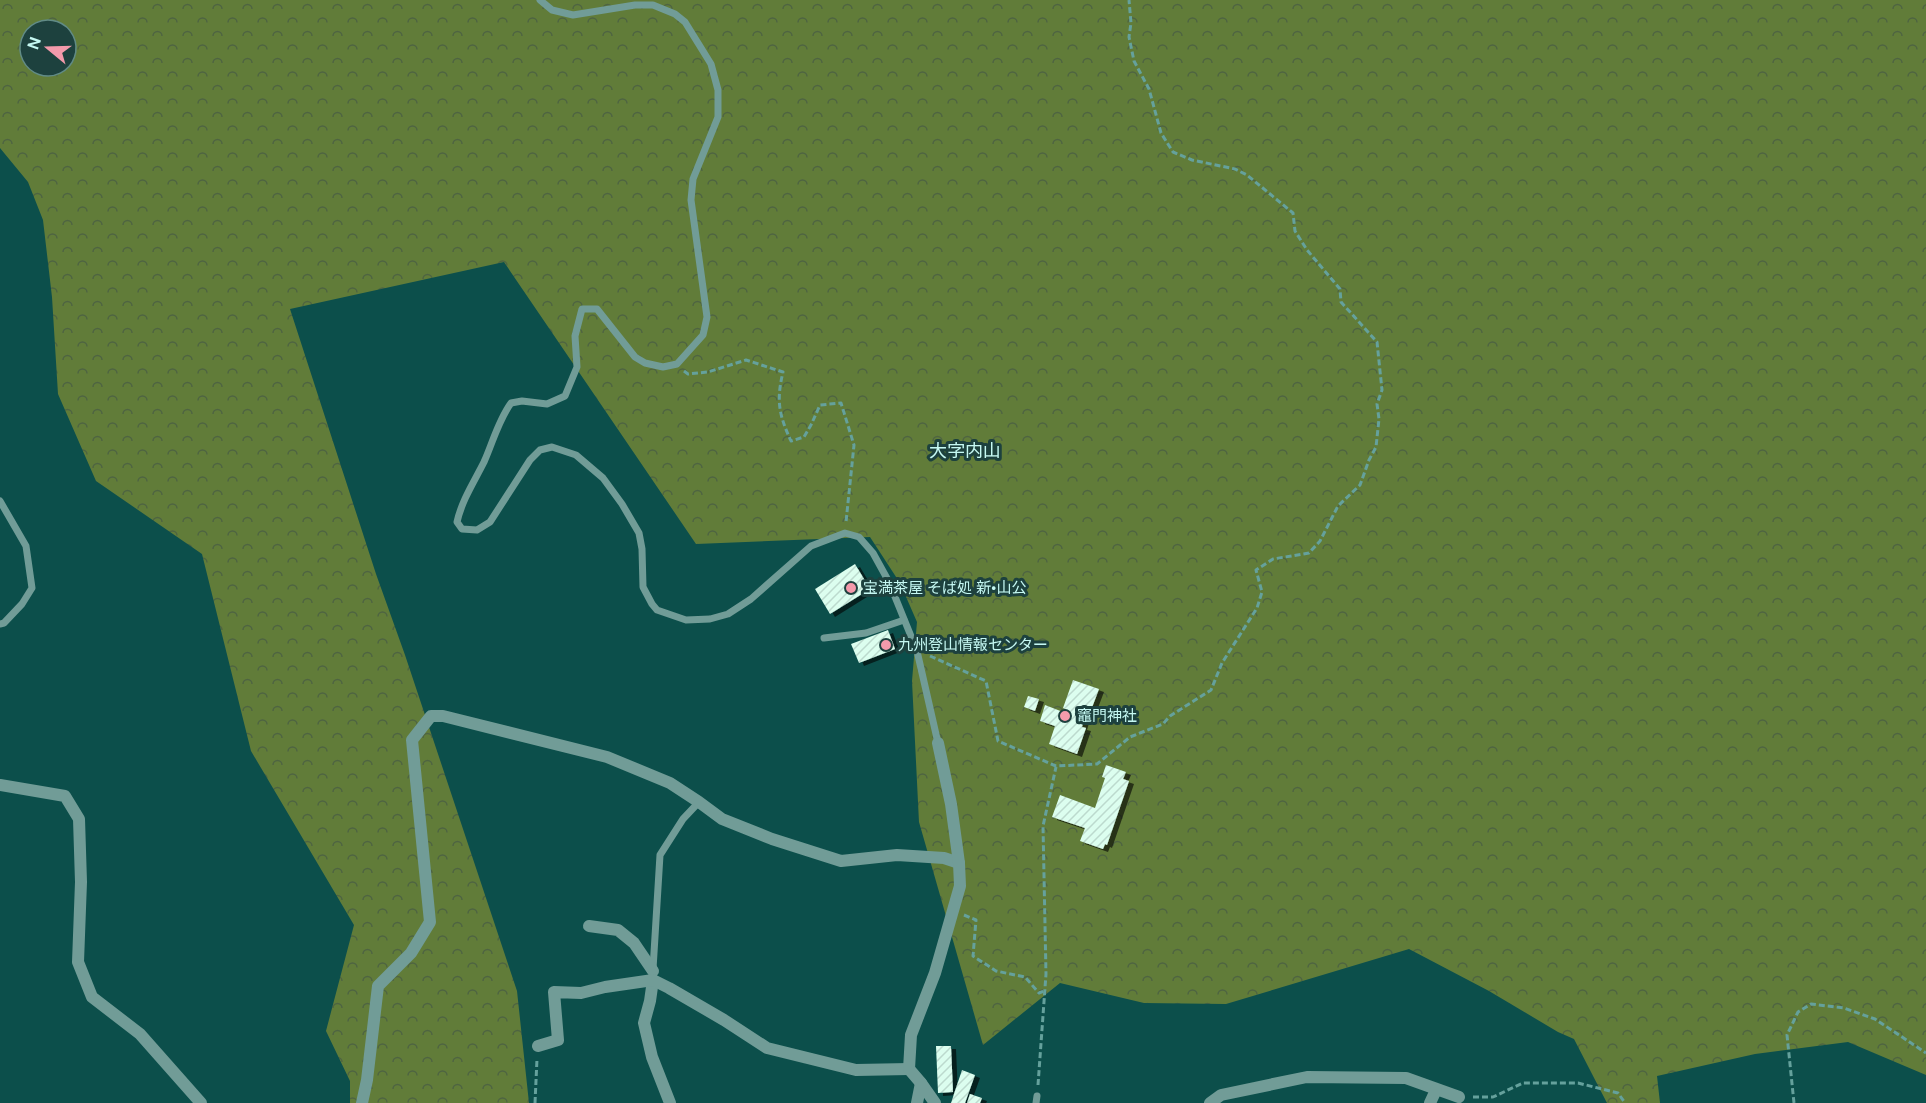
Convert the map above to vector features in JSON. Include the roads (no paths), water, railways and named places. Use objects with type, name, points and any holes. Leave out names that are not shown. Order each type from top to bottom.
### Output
[{"type":"street","points":[[362,1103],[367,1080],[378,986],[411,953],[430,922],[412,740],[431,716],[442,716],[607,757],[670,783],[722,819],[841,861],[897,855],[944,858],[959,863]]},
{"type":"street","points":[[935,1103],[909,1070],[911,1035],[935,973],[960,886],[951,804],[938,742]]},
{"type":"street","points":[[0,785],[65,796],[79,819],[81,882],[78,962],[92,997],[140,1034],[201,1103]]},
{"type":"street","points":[[589,926],[618,930],[634,943],[653,976],[767,1048],[856,1070],[909,1070]]},
{"type":"street","points":[[538,1046],[558,1040],[554,992],[581,993],[653,976]]},
{"type":"street","points":[[653,976],[644,1023],[652,1057],[670,1103]]},
{"type":"street","points":[[1210,1103],[1221,1095],[1307,1077],[1406,1078],[1459,1097]]},
{"type":"street","points":[[917,1103],[921,1083]]},
{"type":"street","points":[[1430,1103],[1436,1090]]},
{"type":"lane","points":[[540,0],[552,10],[573,15],[635,5],[653,5],[675,14],[685,22],[711,64],[718,90],[718,117],[693,179],[691,200],[707,317],[703,335],[677,364],[663,367],[645,363],[635,357],[597,309],[582,309],[575,336],[577,367],[565,396],[547,404],[522,401],[511,403],[504,413],[484,462],[460,509],[457,522],[462,529],[477,530],[490,522],[530,460],[540,450],[552,447],[576,455],[603,478],[639,533],[642,549],[643,587],[652,604],[657,610],[686,620],[710,619],[728,614],[751,599],[811,546],[845,533],[859,537],[873,553],[889,582],[917,651],[938,742]]},
{"type":"lane","points":[[0,501],[26,546],[32,588],[22,604],[4,623],[0,624]]},
{"type":"lane","points":[[824,638],[866,633],[904,620]]},
{"type":"lane","points":[[653,976],[660,855],[683,819],[699,802]]},
{"type":"place","name":"宝満茶屋 そば処 新•山公","points":[[851,588]]},
{"type":"place","name":"九州登山情報センター","points":[[886,645]]},
{"type":"place","name":"竈門神社","points":[[1065,716]]},
{"type":"district","name":"大字内山","points":[[965,451]]}]
